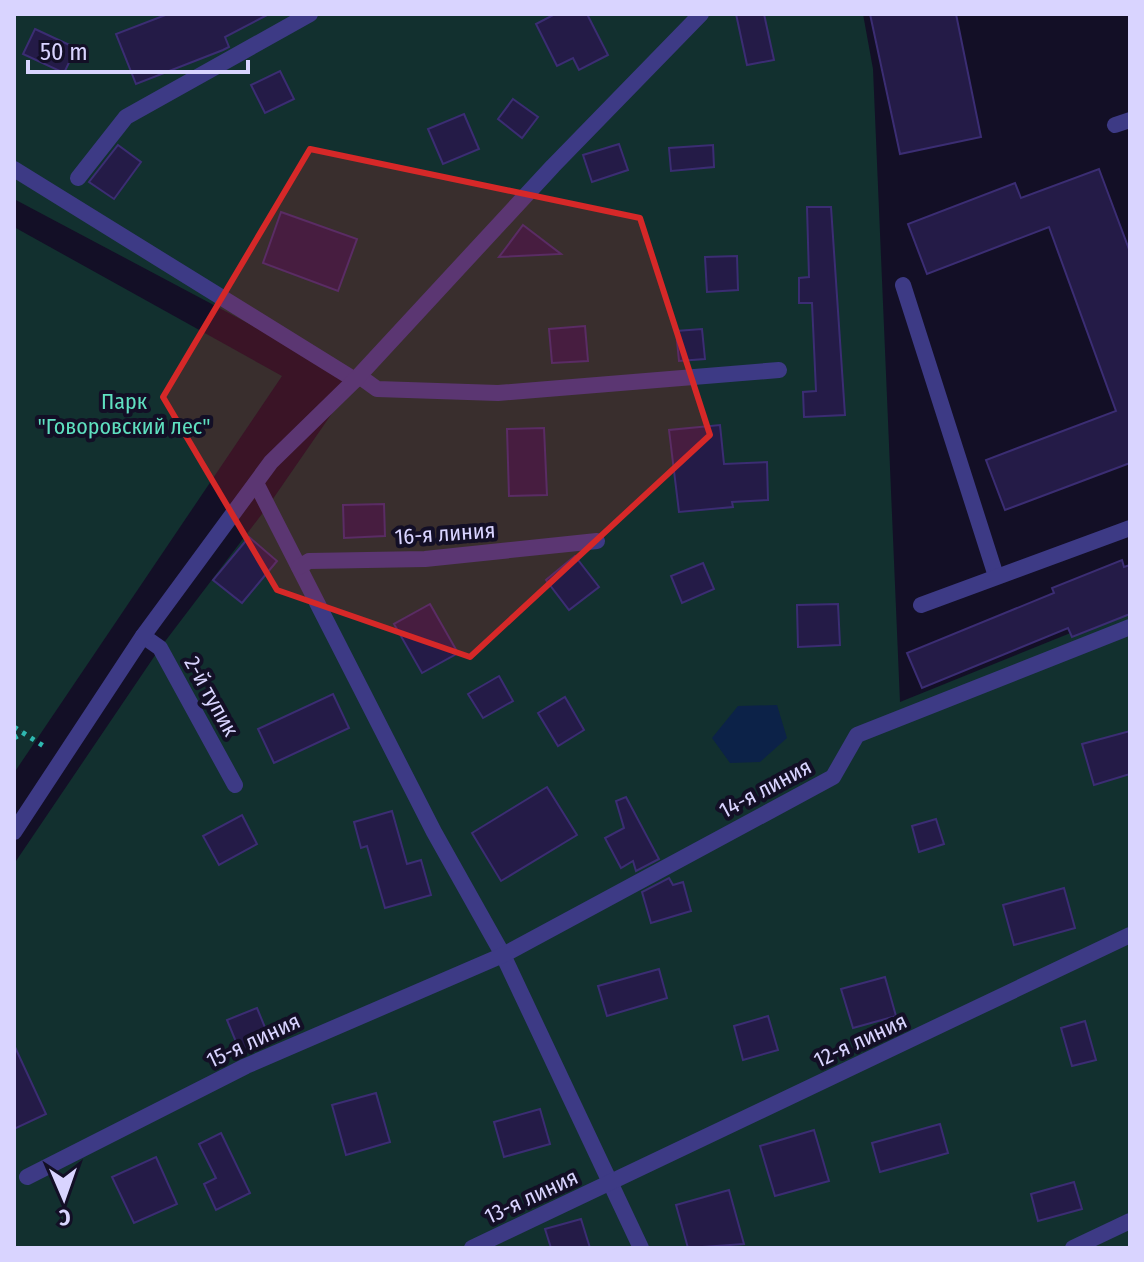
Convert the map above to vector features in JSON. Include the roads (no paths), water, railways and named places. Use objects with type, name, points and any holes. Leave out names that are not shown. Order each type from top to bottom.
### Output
[{"type":"lane","points":[[78,178],[126,117],[310,14]]},
{"type":"lane","points":[[14,832],[196,559],[257,485],[271,462],[357,378],[553,166],[701,14]]},
{"type":"lane","points":[[14,169],[377,389],[498,393],[779,370]]},
{"type":"lane","points":[[903,285],[996,576]]},
{"type":"lane","points":[[257,485],[434,832],[503,955],[641,1248]]},
{"type":"lane","points":[[921,605],[1130,528]]},
{"type":"lane","name":"16-я линия","points":[[299,567],[309,561],[425,559],[597,541]]},
{"type":"lane","name":"14-я линия","points":[[503,955],[833,777],[857,735],[1130,627]]},
{"type":"lane","name":"2-й тупик","points":[[143,636],[160,648],[235,785]]},
{"type":"lane","name":"12-я линия","points":[[608,1183],[1130,935]]},
{"type":"lane","name":"15-я линия","points":[[27,1177],[246,1066],[503,955]]},
{"type":"lane","name":"13-я линия","points":[[472,1248],[608,1183]]},
{"type":"lane","points":[[1073,1248],[1130,1221]]},
{"type":"water","points":[[777,705],[787,738],[760,762],[730,763],[712,738],[738,706]]},
{"type":"park label","name":"Парк \"Говоровский лес\"","points":[[124,414]]}]
